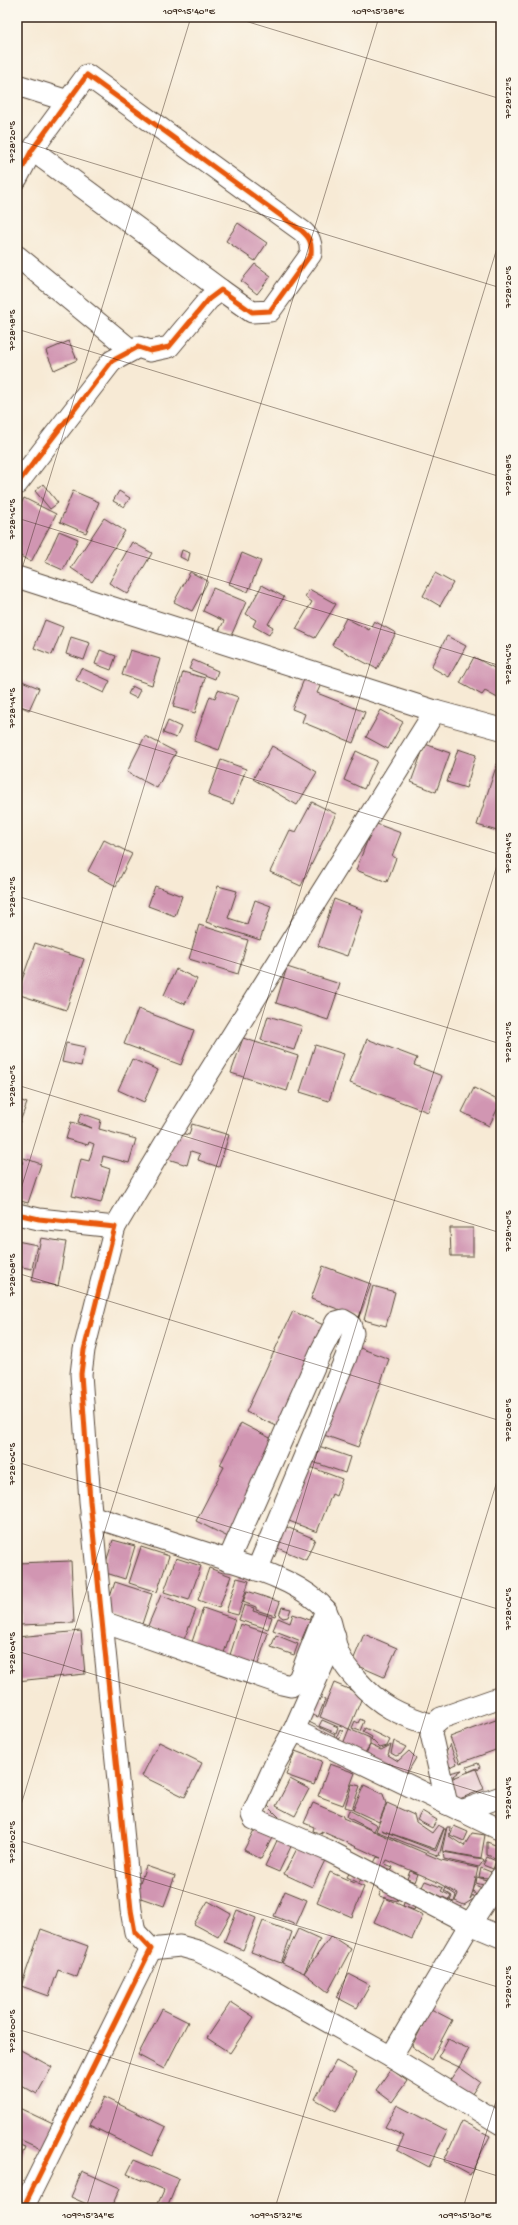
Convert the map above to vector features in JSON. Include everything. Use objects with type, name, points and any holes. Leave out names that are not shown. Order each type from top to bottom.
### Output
[{"type":"street","points":[[17,178],[32,150],[87,75],[309,237],[312,244],[311,254],[270,311],[252,312],[32,150]]},
{"type":"street","points":[[17,85],[68,101]]},
{"type":"street","points":[[17,256],[131,350]]},
{"type":"street","points":[[17,484],[112,362],[138,347],[150,351],[169,347],[209,299],[221,290]]},
{"type":"street","points":[[17,577],[435,711],[501,729]]},
{"type":"street","points":[[151,1949],[135,1932],[131,1910],[103,1622],[91,1516],[81,1374],[84,1350],[115,1226],[173,1130],[435,711]]},
{"type":"street","points":[[17,1214],[39,1218],[115,1226]]},
{"type":"street","points":[[228,1561],[328,1335],[336,1322],[343,1320],[350,1324],[353,1333],[346,1357],[258,1570]]},
{"type":"street","points":[[91,1516],[258,1570],[288,1582],[305,1592],[326,1610],[335,1637],[338,1652],[345,1666],[370,1694],[385,1707],[433,1725]]},
{"type":"street","points":[[103,1622],[291,1686],[299,1678],[326,1610]]},
{"type":"street","points":[[335,1637],[294,1730],[252,1812],[254,1818],[327,1850],[470,1924],[501,1937]]},
{"type":"street","points":[[454,1807],[431,1734],[433,1725],[441,1718],[501,1697]]},
{"type":"street","points":[[294,1730],[501,1830]]},
{"type":"street","points":[[454,1807],[501,1797]]},
{"type":"street","points":[[391,2057],[470,1924],[501,1877]]},
{"type":"street","points":[[151,1949],[180,1946],[223,1963],[283,1995],[391,2057],[501,2124]]},
{"type":"street","points":[[23,2208],[151,1949]]},
{"type":"building","points":[[238,223],[267,243],[255,261],[226,241]]},
{"type":"building","points":[[255,264],[271,276],[257,294],[241,281]]},
{"type":"building","points":[[69,341],[77,360],[54,370],[46,351]]},
{"type":"building","points":[[43,484],[58,503],[50,509],[35,491]]},
{"type":"building","points":[[73,491],[99,502],[86,533],[60,522]]},
{"type":"building","points":[[119,491],[130,498],[124,507],[113,501]]},
{"type":"building","points":[[24,498],[56,514],[31,562],[17,554],[17,512]]},
{"type":"building","points":[[104,518],[125,531],[92,582],[71,568]]},
{"type":"building","points":[[59,531],[78,539],[63,570],[45,562]]},
{"type":"building","points":[[132,542],[152,553],[128,594],[109,583]]},
{"type":"building","points":[[182,550],[190,553],[188,561],[180,557]]},
{"type":"building","points":[[242,553],[261,561],[248,592],[229,584]]},
{"type":"building","points":[[190,572],[208,581],[192,611],[174,602]]},
{"type":"building","points":[[435,573],[453,583],[440,606],[423,596]]},
{"type":"building","points":[[262,585],[284,597],[268,624],[273,627],[269,635],[253,626],[256,620],[246,614]]},
{"type":"building","points":[[213,588],[246,602],[231,636],[219,631],[224,621],[203,611]]},
{"type":"building","points":[[309,589],[336,604],[315,638],[296,629],[312,602],[305,597]]},
{"type":"building","points":[[346,618],[369,630],[374,621],[396,633],[377,669],[332,645]]},
{"type":"building","points":[[45,620],[63,627],[52,655],[34,648]]},
{"type":"building","points":[[447,636],[466,646],[449,677],[431,667]]},
{"type":"building","points":[[71,637],[90,643],[84,660],[66,654]]},
{"type":"building","points":[[100,650],[116,656],[111,670],[95,664]]},
{"type":"building","points":[[130,650],[160,659],[152,685],[122,675]]},
{"type":"building","points":[[474,657],[496,669],[501,661],[501,700],[485,691],[482,695],[460,683]]},
{"type":"building","points":[[193,660],[218,671],[215,679],[189,669]]},
{"type":"building","points":[[81,668],[110,681],[104,693],[76,680]]},
{"type":"building","points":[[183,672],[205,678],[195,713],[173,707]]},
{"type":"building","points":[[305,677],[321,684],[317,693],[365,712],[353,743],[302,722],[305,714],[292,709]]},
{"type":"building","points":[[17,679],[39,688],[29,710],[17,705]]},
{"type":"building","points":[[132,686],[140,690],[136,698],[128,694]]},
{"type":"building","points":[[218,690],[238,697],[219,750],[194,741],[210,696],[215,698]]},
{"type":"building","points":[[381,710],[403,722],[388,749],[366,737]]},
{"type":"building","points":[[168,721],[181,727],[176,738],[163,733]]},
{"type":"building","points":[[145,736],[176,752],[157,788],[127,772]]},
{"type":"building","points":[[425,744],[450,753],[436,792],[411,782]]},
{"type":"building","points":[[272,746],[317,772],[297,805],[253,779]]},
{"type":"building","points":[[458,749],[476,755],[466,788],[447,782]]},
{"type":"building","points":[[356,751],[377,761],[364,789],[344,780]]},
{"type":"building","points":[[499,758],[501,759],[501,818],[497,831],[477,825]]},
{"type":"building","points":[[221,760],[246,769],[233,804],[208,795]]},
{"type":"building","points":[[312,802],[336,814],[301,886],[270,872],[290,830],[296,832]]},
{"type":"building","points":[[374,823],[401,833],[392,856],[396,858],[387,882],[356,870]]},
{"type":"building","points":[[104,840],[132,854],[116,886],[88,871]]},
{"type":"building","points":[[155,886],[182,896],[175,916],[148,906]]},
{"type":"building","points":[[218,886],[237,891],[228,918],[247,924],[255,900],[271,906],[260,940],[206,922]]},
{"type":"building","points":[[334,899],[363,910],[347,956],[318,946]]},
{"type":"building","points":[[199,925],[248,940],[238,974],[189,959]]},
{"type":"building","points":[[35,943],[84,959],[66,1010],[17,994]]},
{"type":"building","points":[[287,967],[340,984],[328,1020],[276,1003]]},
{"type":"building","points":[[176,969],[197,979],[185,1004],[164,995]]},
{"type":"building","points":[[138,1009],[194,1030],[181,1065],[124,1044]]},
{"type":"building","points":[[268,1016],[302,1026],[294,1050],[261,1040]]},
{"type":"building","points":[[243,1038],[298,1056],[287,1091],[231,1073]]},
{"type":"building","points":[[367,1039],[417,1058],[414,1065],[442,1076],[428,1112],[350,1083]]},
{"type":"building","points":[[66,1043],[85,1047],[81,1066],[62,1062]]},
{"type":"building","points":[[315,1045],[344,1054],[329,1101],[300,1092]]},
{"type":"building","points":[[132,1059],[158,1070],[144,1102],[118,1090]]},
{"type":"building","points":[[474,1088],[501,1102],[489,1126],[462,1112]]},
{"type":"building","points":[[17,1099],[27,1103],[18,1127],[17,1126]]},
{"type":"building","points":[[81,1113],[101,1120],[99,1129],[136,1139],[129,1163],[103,1156],[101,1166],[110,1169],[101,1203],[72,1196],[81,1159],[89,1161],[94,1144],[89,1142],[88,1145],[66,1139],[71,1122],[92,1128],[78,1122]]},
{"type":"building","points":[[192,1124],[229,1135],[219,1167],[198,1160],[200,1154],[191,1151],[187,1165],[168,1159],[176,1132],[189,1135]]},
{"type":"building","points":[[24,1158],[41,1164],[28,1203],[17,1200],[17,1162],[22,1164]]},
{"type":"building","points":[[450,1228],[473,1228],[473,1256],[451,1256]]},
{"type":"building","points":[[41,1238],[66,1242],[58,1286],[32,1281]]},
{"type":"building","points":[[17,1241],[37,1245],[32,1269],[17,1266]]},
{"type":"building","points":[[323,1266],[371,1284],[359,1317],[311,1299]]},
{"type":"building","points":[[373,1286],[395,1292],[386,1326],[364,1320]]},
{"type":"building","points":[[293,1311],[330,1328],[283,1429],[246,1412]]},
{"type":"building","points":[[352,1345],[389,1359],[358,1447],[321,1434]]},
{"type":"building","points":[[241,1423],[276,1441],[228,1537],[196,1521],[224,1467],[220,1465]]},
{"type":"building","points":[[313,1444],[350,1457],[345,1473],[307,1460]]},
{"type":"building","points":[[305,1465],[342,1479],[336,1496],[332,1494],[317,1532],[284,1519]]},
{"type":"building","points":[[282,1525],[315,1539],[306,1560],[273,1546]]},
{"type":"building","points":[[113,1540],[135,1546],[125,1579],[103,1572]]},
{"type":"building","points":[[141,1547],[169,1556],[157,1592],[129,1583]]},
{"type":"building","points":[[176,1558],[201,1566],[189,1600],[164,1592]]},
{"type":"building","points":[[71,1561],[74,1623],[19,1625],[17,1563]]},
{"type":"building","points":[[209,1568],[231,1576],[219,1608],[198,1600]]},
{"type":"building","points":[[237,1578],[249,1581],[238,1615],[226,1612]]},
{"type":"building","points":[[115,1582],[152,1594],[142,1624],[105,1612]]},
{"type":"building","points":[[247,1591],[280,1602],[275,1616],[256,1610],[256,1607],[243,1602]]},
{"type":"building","points":[[161,1595],[196,1610],[183,1642],[147,1628]]},
{"type":"building","points":[[244,1605],[254,1608],[253,1611],[272,1617],[268,1629],[239,1620]]},
{"type":"building","points":[[282,1607],[291,1609],[288,1617],[283,1618],[279,1615]]},
{"type":"building","points":[[203,1608],[235,1619],[223,1656],[191,1645]]},
{"type":"building","points":[[293,1614],[310,1620],[301,1641],[273,1630],[278,1618],[290,1623]]},
{"type":"building","points":[[240,1624],[268,1633],[257,1667],[229,1658]]},
{"type":"building","points":[[81,1631],[85,1674],[17,1681],[17,1637]]},
{"type":"building","points":[[364,1634],[397,1648],[384,1677],[352,1663]]},
{"type":"building","points":[[276,1635],[298,1644],[294,1655],[271,1647]]},
{"type":"building","points":[[334,1683],[363,1695],[349,1729],[320,1717]]},
{"type":"building","points":[[318,1696],[325,1700],[318,1717],[310,1714]]},
{"type":"building","points":[[501,1718],[501,1748],[460,1763],[450,1737]]},
{"type":"building","points":[[360,1719],[364,1721],[360,1731],[352,1728],[355,1721],[358,1723]]},
{"type":"building","points":[[305,1720],[335,1735],[331,1743],[300,1729]]},
{"type":"building","points":[[322,1720],[338,1727],[336,1733],[319,1726]]},
{"type":"building","points":[[365,1728],[390,1740],[387,1746],[380,1748],[371,1739],[372,1737],[363,1732]]},
{"type":"building","points":[[340,1729],[343,1731],[336,1747],[333,1745]]},
{"type":"building","points":[[349,1729],[370,1738],[370,1745],[365,1753],[343,1744]]},
{"type":"building","points":[[394,1741],[406,1747],[401,1754],[396,1756],[391,1753]]},
{"type":"building","points":[[159,1742],[202,1763],[185,1797],[142,1776]]},
{"type":"building","points":[[450,1744],[457,1764],[442,1770],[446,1753]]},
{"type":"building","points":[[370,1745],[381,1750],[391,1745],[388,1755],[398,1761],[409,1751],[416,1758],[406,1775],[365,1756]]},
{"type":"building","points":[[295,1751],[322,1761],[314,1785],[286,1775]]},
{"type":"building","points":[[478,1763],[480,1767],[478,1770],[477,1768],[468,1772],[467,1767]]},
{"type":"building","points":[[330,1764],[355,1773],[343,1805],[318,1796]]},
{"type":"building","points":[[476,1769],[484,1789],[457,1800],[448,1780]]},
{"type":"building","points":[[462,1770],[447,1781],[441,1775]]},
{"type":"building","points":[[290,1779],[309,1789],[295,1816],[276,1806]]},
{"type":"building","points":[[352,1784],[360,1786],[352,1809],[345,1807]]},
{"type":"building","points":[[364,1785],[383,1794],[386,1804],[379,1822],[353,1810]]},
{"type":"building","points":[[269,1802],[268,1806],[279,1817],[277,1821],[261,1816]]},
{"type":"building","points":[[313,1803],[344,1816],[343,1818],[441,1860],[478,1868],[470,1899],[473,1895],[475,1898],[464,1905],[455,1901],[458,1894],[433,1880],[387,1860],[385,1864],[393,1867],[392,1870],[374,1863],[377,1857],[381,1858],[321,1831],[322,1834],[313,1831],[314,1827],[304,1823]]},
{"type":"building","points":[[387,1803],[414,1815],[416,1822],[432,1833],[438,1825],[444,1828],[435,1849],[381,1830],[436,1851],[444,1829],[446,1829],[439,1856],[376,1831]]},
{"type":"building","points":[[349,1810],[377,1825],[374,1831],[347,1817]]},
{"type":"building","points":[[422,1811],[437,1820],[432,1828],[417,1820]]},
{"type":"building","points":[[256,1826],[274,1834],[261,1859],[244,1850]]},
{"type":"building","points":[[454,1826],[468,1832],[464,1841],[450,1835]]},
{"type":"building","points":[[447,1827],[450,1827],[449,1836],[464,1846],[472,1833],[485,1835],[481,1858],[442,1851]]},
{"type":"building","points":[[281,1832],[295,1838],[279,1872],[265,1866]]},
{"type":"building","points":[[301,1841],[328,1854],[312,1887],[284,1874]]},
{"type":"building","points":[[487,1842],[501,1847],[498,1859],[487,1855]]},
{"type":"building","points":[[443,1852],[484,1860],[479,1867],[444,1859]]},
{"type":"building","points":[[487,1857],[496,1861],[493,1869],[483,1865]]},
{"type":"building","points":[[146,1866],[175,1876],[164,1906],[135,1896]]},
{"type":"building","points":[[481,1868],[491,1872],[488,1878],[479,1877]]},
{"type":"building","points":[[351,1870],[363,1875],[359,1883],[347,1877]]},
{"type":"building","points":[[410,1871],[418,1874],[415,1882],[407,1879]]},
{"type":"building","points":[[330,1872],[364,1887],[352,1917],[317,1902]]},
{"type":"building","points":[[477,1877],[487,1880],[483,1885],[476,1883]]},
{"type":"building","points":[[425,1881],[443,1888],[441,1891],[451,1896],[449,1900],[422,1887]]},
{"type":"building","points":[[475,1885],[482,1888],[478,1898],[473,1891]]},
{"type":"building","points":[[383,1886],[400,1893],[397,1901],[379,1896]]},
{"type":"building","points":[[445,1888],[456,1895],[454,1902],[450,1901],[452,1896],[444,1890]]},
{"type":"building","points":[[285,1891],[307,1900],[296,1925],[274,1916]]},
{"type":"building","points":[[406,1897],[417,1901],[414,1910],[403,1906]]},
{"type":"building","points":[[385,1898],[423,1915],[412,1939],[374,1922]]},
{"type":"building","points":[[208,1901],[231,1914],[218,1937],[194,1924]]},
{"type":"building","points":[[237,1910],[256,1918],[243,1950],[224,1942]]},
{"type":"building","points":[[263,1921],[292,1932],[281,1963],[251,1952]]},
{"type":"building","points":[[41,1929],[88,1946],[77,1977],[58,1970],[49,1996],[21,1986]]},
{"type":"building","points":[[298,1929],[320,1939],[304,1973],[282,1963]]},
{"type":"building","points":[[331,1936],[351,1949],[328,1992],[304,1973]]},
{"type":"building","points":[[349,1974],[370,1985],[357,2008],[336,1997]]},
{"type":"building","points":[[231,2002],[254,2017],[230,2053],[207,2038]]},
{"type":"building","points":[[162,2009],[188,2022],[164,2069],[138,2055]]},
{"type":"building","points":[[431,2009],[452,2020],[431,2060],[412,2046]]},
{"type":"building","points":[[448,2039],[469,2049],[459,2067],[438,2057]]},
{"type":"building","points":[[17,2048],[52,2067],[37,2094],[17,2083]]},
{"type":"building","points":[[336,2061],[357,2072],[336,2111],[315,2099]]},
{"type":"building","points":[[459,2067],[480,2082],[467,2101],[446,2086]]},
{"type":"building","points":[[391,2069],[407,2081],[392,2102],[376,2090]]},
{"type":"building","points":[[104,2097],[166,2127],[152,2156],[89,2125]]},
{"type":"building","points":[[397,2105],[447,2131],[429,2167],[397,2150],[404,2136],[385,2127]]},
{"type":"building","points":[[17,2107],[55,2125],[43,2150],[17,2138]]},
{"type":"building","points":[[462,2121],[490,2136],[470,2175],[444,2161]]},
{"type":"building","points":[[17,2144],[25,2147],[17,2167]]},
{"type":"building","points":[[134,2160],[179,2179],[167,2208],[156,2208],[164,2190],[127,2174]]},
{"type":"building","points":[[82,2171],[120,2188],[111,2208],[90,2208],[91,2206],[71,2197]]},
{"type":"cycle path","points":[[17,178],[32,150],[87,75],[302,231],[307,236],[311,244],[311,254],[270,311],[252,312],[221,290],[209,299],[169,347],[150,351],[138,347],[112,361],[17,484]]},
{"type":"cycle path","points":[[17,1214],[39,1219],[115,1227],[84,1350],[81,1374],[90,1501],[131,1910],[135,1932],[151,1949],[23,2208]]}]
